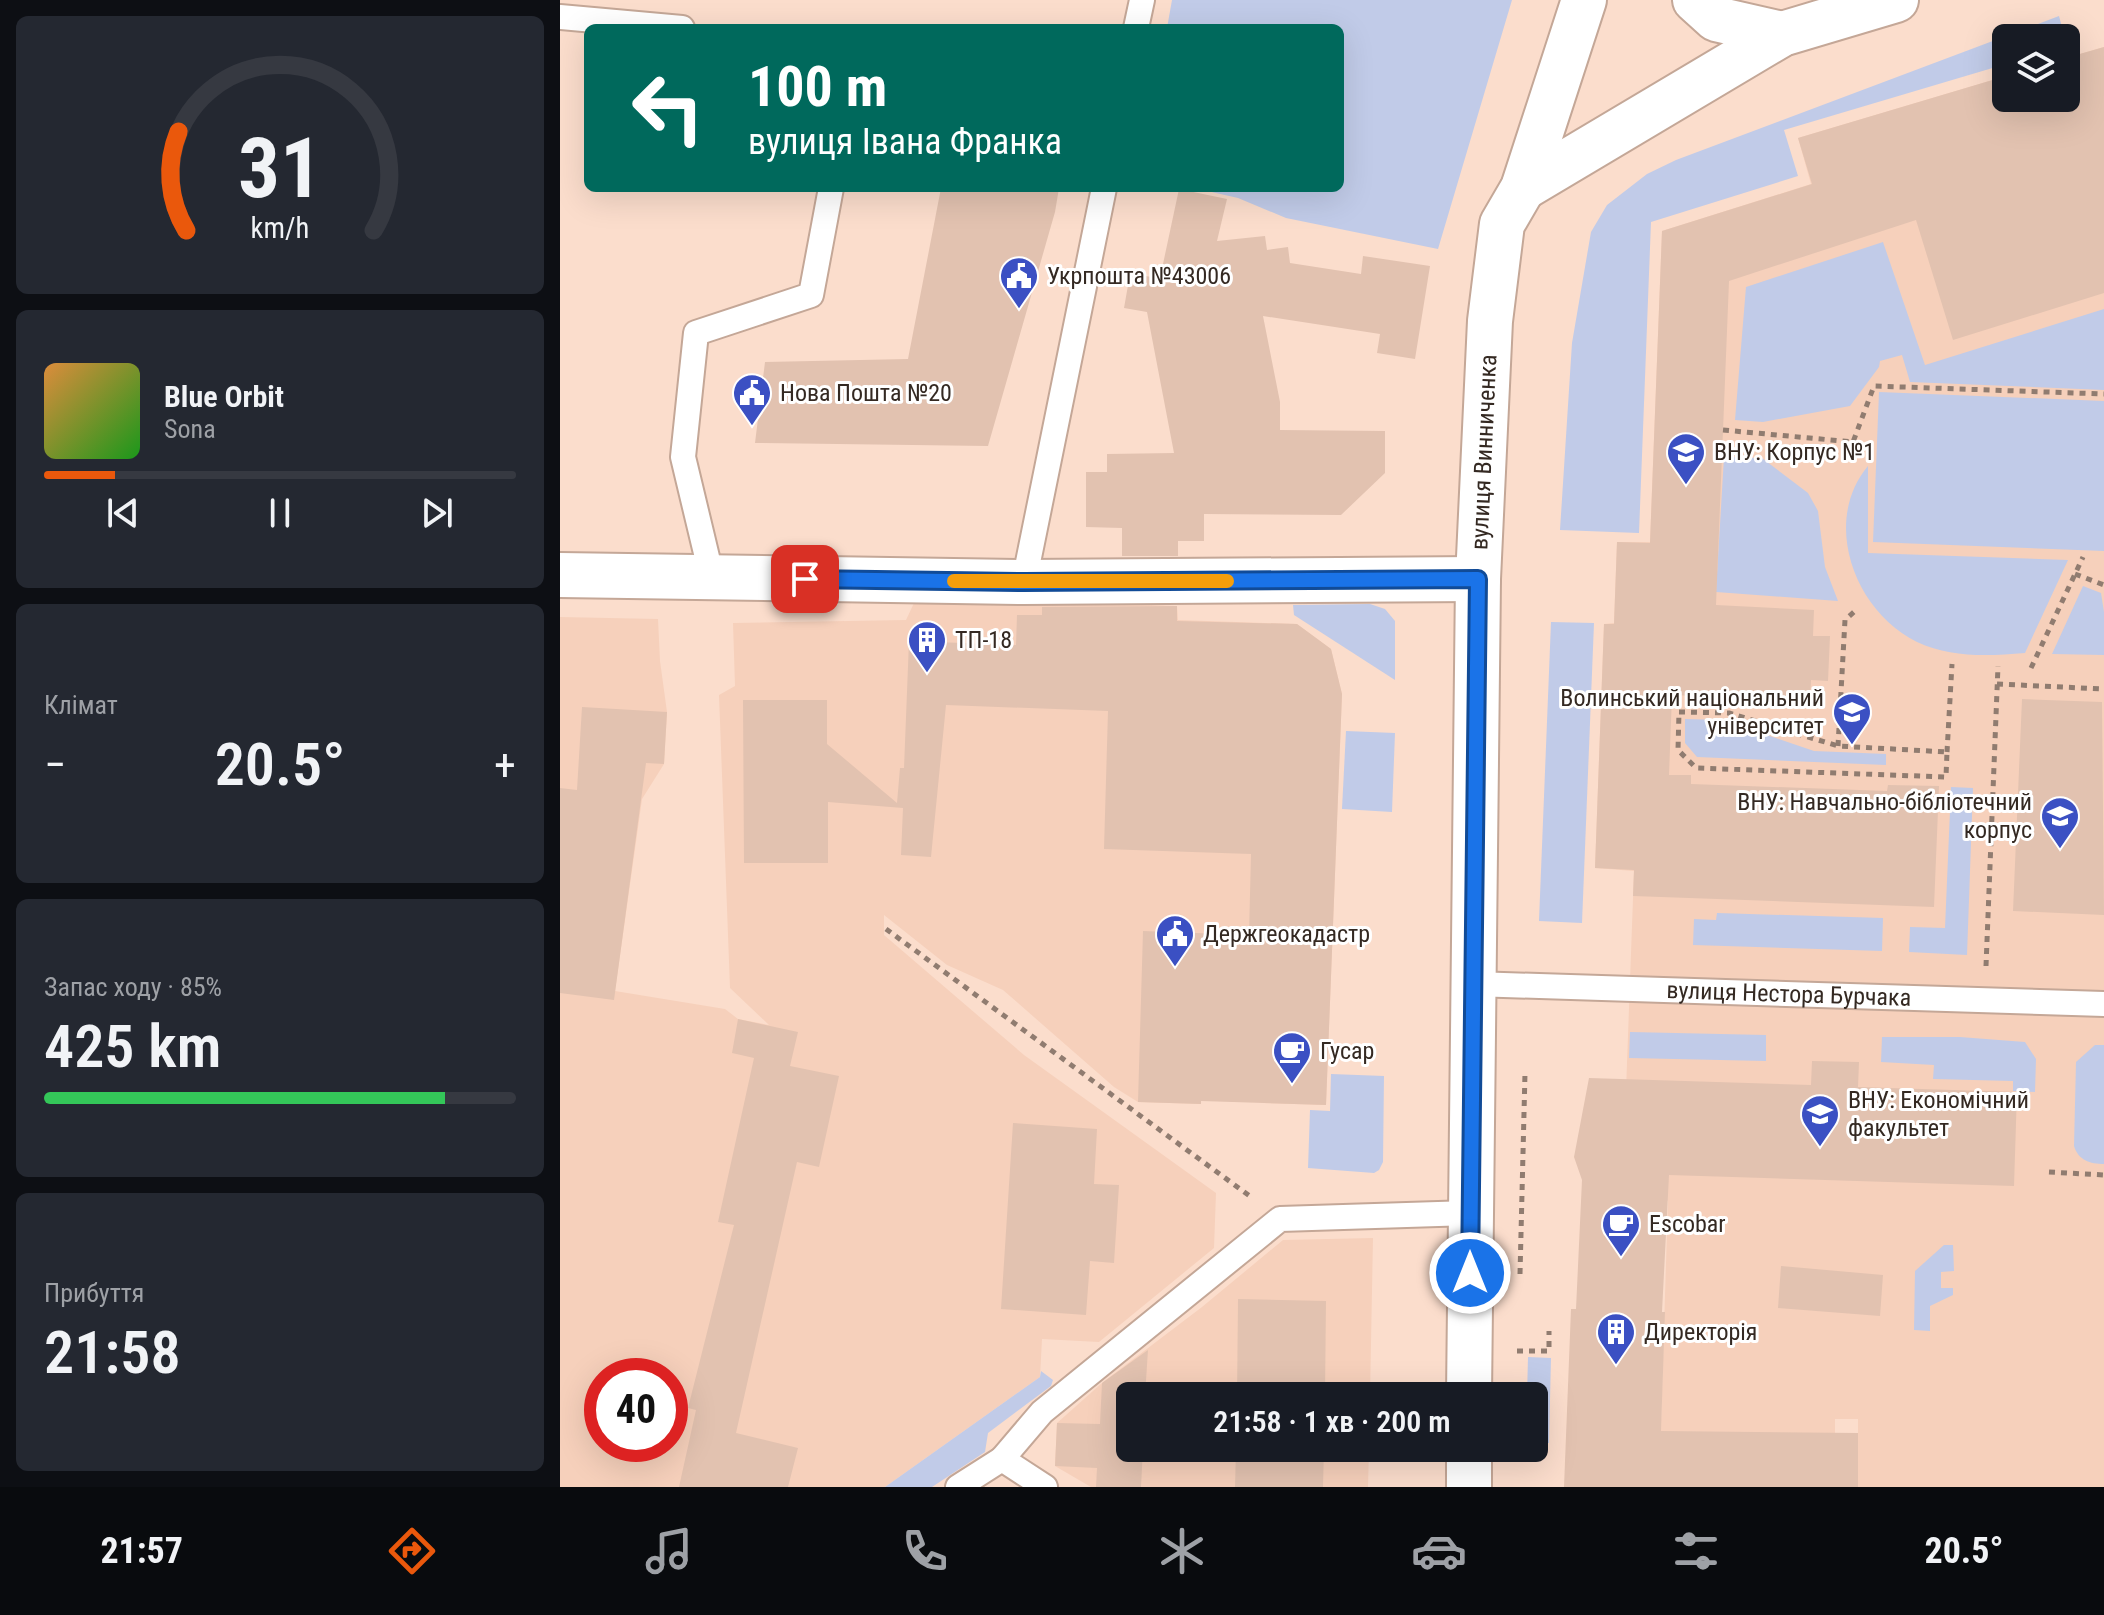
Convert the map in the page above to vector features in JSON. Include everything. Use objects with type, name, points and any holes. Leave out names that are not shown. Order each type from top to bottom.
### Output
[{"type":"street","name":"вулиця Винниченка","points":[[1469,1382],[1478,579],[1490,321],[1502,224],[1523,188],[1584,0]]},
{"type":"street","points":[[1695,0],[1716,19],[1782,34]]},
{"type":"street","points":[[1523,188],[1782,34],[1896,0]]},
{"type":"street","points":[[560,575],[1024,582],[1478,579]]},
{"type":"street","points":[[1469,1462],[1469,1487]]},
{"type":"lane","points":[[1137,24],[1142,0]]},
{"type":"lane","points":[[560,17],[638,24]]},
{"type":"lane","points":[[712,578],[683,457],[696,333],[811,295],[830,192]]},
{"type":"lane","points":[[1024,582],[1103,192]]},
{"type":"lane","name":"вулиця Нестора Бурчака","points":[[1473,984],[2104,1004]]},
{"type":"lane","points":[[958,1487],[1002,1459],[1042,1412],[1280,1219],[1470,1213]]},
{"type":"lane","points":[[1002,1459],[1045,1487]]},
{"type":"path","points":[[1723,430],[1853,442],[1874,386],[2104,394]]},
{"type":"path","points":[[2031,668],[2083,557]]},
{"type":"path","points":[[2075,574],[2104,585]]},
{"type":"path","points":[[1838,746],[1845,620],[1856,610]]},
{"type":"path","points":[[1947,752],[1838,746],[1729,713],[1679,712],[1678,750],[1696,768],[1946,777],[1952,664]]},
{"type":"path","points":[[1984,999],[1998,666]]},
{"type":"path","points":[[1997,684],[2104,689]]},
{"type":"path","points":[[886,929],[1280,1219]]},
{"type":"path","points":[[1520,1276],[1525,1073]]},
{"type":"path","points":[[2049,1172],[2104,1175]]},
{"type":"path","points":[[1517,1351],[1549,1351],[1549,1331]]},
{"type":"shaded area","points":[[1172,0],[1512,0],[1438,249],[1286,218],[1238,198],[1212,192],[1344,192],[1344,24],[1168,24]]},
{"type":"shaded area","points":[[2059,16],[2061,24],[2038,24]]},
{"type":"shaded area","points":[[1992,41],[1992,68],[1784,130],[1798,176],[1651,222],[1639,533],[1560,530],[1572,343],[1591,232],[1607,205],[1647,174],[1676,160]]},
{"type":"shaded area","name":"Волинський національний університет","points":[[2104,47],[2104,1487],[1858,1487],[1858,1419],[1835,1419],[1835,1433],[1660,1453],[1668,1201],[1623,1173],[1634,871],[1595,868],[1604,624],[1614,623],[1617,542],[1650,542],[1662,231],[1811,184],[1798,138],[1992,80],[1992,112],[2080,112],[2080,54]]},
{"type":"shaded area","points":[[1883,242],[1925,365],[2104,309],[2104,390],[1910,382],[1902,355],[1880,361],[1879,367],[1850,406],[1763,422],[1735,420],[1746,287]]},
{"type":"shaded area","points":[[1879,392],[2104,401],[2104,551],[1873,542]]},
{"type":"shaded area","points":[[1724,457],[1762,458],[1808,493],[1818,511],[1825,567],[1838,601],[1716,592]]},
{"type":"shaded area","points":[[1868,466],[1868,553],[2068,560],[2025,653],[1970,655],[1943,651],[1917,642],[1895,628],[1877,610],[1862,588],[1852,564],[1847,538],[1847,513],[1854,488]]},
{"type":"shaded area","points":[[2083,586],[2101,593],[2104,655],[2052,654]]},
{"type":"shaded area","points":[[1042,601],[1177,606],[1178,620],[1297,624],[1331,649],[1342,694],[1326,1105],[1262,1103],[1202,1086],[1201,1104],[1138,1102],[1114,1087],[1003,990],[947,965],[884,915],[884,935],[1024,1055],[1216,1193],[1214,1248],[1099,1342],[1042,1339],[1040,1377],[885,1487],[560,1487],[560,617],[658,619],[667,712],[664,764],[642,799],[615,991],[725,1009],[738,1019],[769,1025],[730,988],[719,695],[735,686],[733,623],[906,620],[914,603],[1041,605]]},
{"type":"shaded area","points":[[1370,604],[1385,609],[1395,621],[1395,680],[1294,615],[1293,605]]},
{"type":"shaded area","points":[[1551,622],[1594,623],[1582,923],[1539,921]]},
{"type":"shaded area","points":[[1685,719],[1723,720],[1814,751],[1886,754],[1886,765],[1697,757],[1685,743]]},
{"type":"shaded area","points":[[1346,731],[1395,733],[1392,812],[1342,809]]},
{"type":"shaded area","points":[[1951,787],[1973,788],[1967,955],[1909,952],[1910,927],[1945,928]]},
{"type":"shaded area","points":[[1717,913],[1883,918],[1882,951],[1693,945],[1694,919],[1716,920]]},
{"type":"shaded area","points":[[1630,1032],[1766,1035],[1766,1061],[1629,1058]]},
{"type":"shaded area","points":[[1882,1037],[1960,1037],[2025,1042],[2036,1059],[2035,1092],[2013,1091],[2013,1081],[1933,1079],[1934,1065],[1881,1062]]},
{"type":"shaded area","points":[[2095,1045],[2104,1045],[2104,1164],[2085,1160],[2078,1155],[2074,1146],[2076,1062]]},
{"type":"shaded area","points":[[1331,1074],[1384,1076],[1383,1162],[1374,1173],[1308,1168],[1310,1110],[1330,1111]]},
{"type":"shaded area","points":[[1373,1238],[1370,1382],[1116,1382],[1116,1462],[1369,1462],[1368,1487],[1091,1487],[1055,1466],[1057,1423],[1102,1383],[1283,1240]]},
{"type":"shaded area","points":[[1944,1245],[1953,1245],[1954,1271],[1941,1272],[1941,1288],[1953,1288],[1953,1295],[1930,1306],[1930,1331],[1914,1330],[1915,1271]]},
{"type":"shaded area","points":[[1528,1357],[1551,1358],[1549,1443],[1548,1382],[1527,1382]]},
{"type":"shaded area","points":[[1041,1371],[1053,1380],[1051,1386],[988,1433],[985,1452],[932,1487],[885,1487],[1040,1377]]},
{"type":"building","name":"ВНУ: Корпус №1","points":[[2104,47],[2104,293],[1953,340],[1916,220],[1729,281],[1716,605],[1814,610],[1813,636],[1830,636],[1828,681],[1811,680],[1810,701],[1672,695],[1669,775],[1691,775],[1691,784],[1887,791],[1888,785],[1939,786],[1934,907],[1633,896],[1634,870],[1595,868],[1604,624],[1614,624],[1617,542],[1650,543],[1662,231],[1812,184],[1798,138],[1992,80],[1992,112],[2080,112],[2080,54]]},
{"type":"building","points":[[940,192],[1058,192],[988,446],[755,443],[765,362],[908,359]]},
{"type":"building","points":[[1178,192],[1227,199],[1217,241],[1265,236],[1267,250],[1288,247],[1290,263],[1361,274],[1363,256],[1430,266],[1415,359],[1377,353],[1380,334],[1263,316],[1280,402],[1280,430],[1385,431],[1385,473],[1341,515],[1204,514],[1204,541],[1178,541],[1178,556],[1122,556],[1122,528],[1086,527],[1086,472],[1107,472],[1107,454],[1174,453],[1147,312],[1124,308],[1130,274],[1160,278]]},
{"type":"building","points":[[1177,606],[1177,621],[1297,624],[1331,649],[1342,694],[1326,1105],[1138,1102],[1143,931],[1249,935],[1251,854],[1104,849],[1108,711],[946,705],[931,857],[901,855],[903,808],[828,802],[828,863],[744,863],[743,700],[827,700],[827,744],[897,803],[900,768],[904,768],[909,641],[1016,645],[1017,615],[1042,615],[1042,607]]},
{"type":"building","name":"ВНУ: Навчально-бібліотечний корпус","points":[[2022,699],[2102,702],[2104,915],[2013,911]]},
{"type":"building","points":[[582,707],[667,712],[664,764],[646,763],[614,1000],[560,993],[560,788],[577,790]]},
{"type":"building","points":[[738,1019],[798,1032],[790,1066],[839,1076],[819,1167],[797,1162],[736,1433],[798,1448],[788,1487],[679,1487],[685,1462],[688,1462],[696,1410],[688,1408],[734,1225],[718,1222],[754,1058],[732,1053]]},
{"type":"building","points":[[1812,1061],[1859,1062],[1858,1087],[2017,1092],[2014,1186],[1669,1175],[1662,1312],[1665,1312],[1661,1431],[1858,1433],[1858,1487],[1564,1487],[1571,1309],[1576,1309],[1582,1180],[1574,1157],[1589,1078],[1811,1085]]},
{"type":"building","points":[[1013,1123],[1097,1129],[1094,1184],[1119,1185],[1114,1263],[1090,1261],[1086,1315],[1001,1309]]},
{"type":"building","points":[[1781,1266],[1883,1275],[1880,1316],[1778,1308]]},
{"type":"building","points":[[1238,1299],[1326,1301],[1325,1382],[1237,1382]]},
{"type":"building","points":[[1148,1350],[1146,1382],[1116,1382],[1116,1462],[1142,1462],[1141,1487],[1096,1487],[1097,1468],[1055,1466],[1057,1423],[1100,1424],[1102,1383]]},
{"type":"building","points":[[1236,1462],[1324,1462],[1323,1487],[1235,1487]]},
{"type":"slow traffic","points":[[954,581],[1227,581]]},
{"type":"place","name":"Укрпошта №43006","points":[[1019,310]]},
{"type":"place","name":"Нова Пошта №20","points":[[752,427]]},
{"type":"place","name":"ВНУ: Корпус №1","points":[[1686,486]]},
{"type":"place","name":"ТП-18","points":[[927,674]]},
{"type":"place","name":"Волинський національний університет","points":[[1852,746]]},
{"type":"place","name":"ВНУ: Навчально-бібліотечний корпус","points":[[2060,850]]},
{"type":"place","name":"Держгеокадастр","points":[[1175,968]]},
{"type":"place","name":"Гусар","points":[[1292,1085]]},
{"type":"place","name":"ВНУ: Економічний факультет","points":[[1820,1148]]},
{"type":"place","name":"Escobar","points":[[1621,1258]]},
{"type":"place","name":"Директорія","points":[[1616,1366]]},
{"type":"route","points":[[805,579],[1024,582],[1478,579],[1470,1273]]}]
